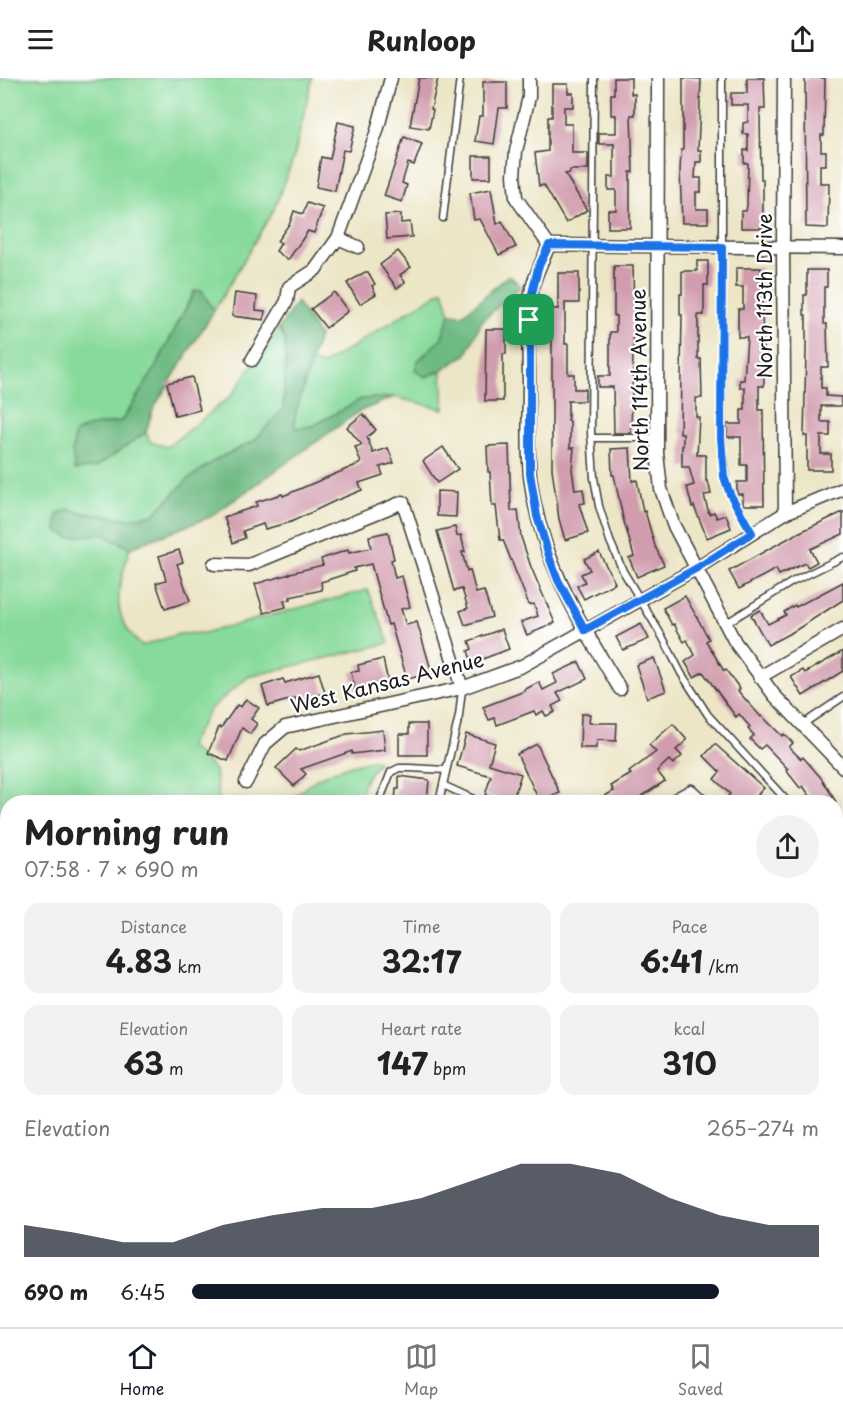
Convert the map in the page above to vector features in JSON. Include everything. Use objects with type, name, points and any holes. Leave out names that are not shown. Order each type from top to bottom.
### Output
[{"type":"street","points":[[252,360],[287,301],[289,287],[315,270],[338,238],[377,131],[391,78]]},
{"type":"street","points":[[529,78],[529,97],[516,151],[514,175],[516,198],[549,245]]},
{"type":"street","name":"North 114th Avenue","points":[[658,78],[657,438],[658,470],[665,505],[681,542],[741,651],[774,694],[843,767]]},
{"type":"street","name":"North 113th Drive","points":[[784,78],[786,513]]},
{"type":"street","points":[[338,238],[358,247]]},
{"type":"street","points":[[549,245],[843,248]]},
{"type":"street","points":[[549,245],[538,268],[530,302],[530,473],[537,516],[558,580],[620,689]]},
{"type":"street","name":"West Kansas Avenue","points":[[246,782],[265,744],[285,727],[462,688],[522,666],[697,568],[786,513],[843,489]]},
{"type":"street","points":[[214,564],[249,565],[403,502],[462,688]]},
{"type":"street","points":[[760,677],[843,629]]},
{"type":"lane","points":[[444,218],[460,78]]},
{"type":"lane","points":[[594,78],[591,438],[594,478],[603,522],[617,557],[692,692],[708,715],[782,795]]},
{"type":"lane","points":[[722,78],[721,437],[724,477],[730,494],[752,533]]},
{"type":"lane","points":[[591,438],[657,438]]},
{"type":"lane","points":[[725,624],[792,582],[843,556]]},
{"type":"lane","points":[[441,795],[459,716],[462,688]]},
{"type":"lane","points":[[803,724],[843,697]]},
{"type":"lane","points":[[382,795],[391,772],[399,768],[447,770]]},
{"type":"lane","points":[[443,785],[465,795]]},
{"type":"lane","points":[[843,1209],[843,1271]]},
{"type":"green space","points":[[0,78],[312,78],[294,157],[274,209],[214,311],[202,291],[194,291],[153,372],[121,421],[87,427],[96,467],[146,432],[150,442],[167,447],[231,396],[279,328],[285,340],[283,410],[254,441],[217,459],[187,480],[154,514],[130,519],[68,509],[69,537],[102,534],[130,548],[122,575],[120,612],[131,634],[142,646],[179,634],[204,633],[368,590],[389,643],[248,677],[210,709],[189,746],[215,770],[218,795],[0,795]]},
{"type":"green space","points":[[509,275],[521,286],[482,321],[467,354],[442,370],[425,377],[415,371],[417,362],[441,339],[450,314],[463,315]]},
{"type":"green space","points":[[443,290],[450,314],[441,339],[417,362],[426,377],[442,370],[444,409],[394,397],[361,400],[313,426],[295,428],[295,415],[311,361],[323,365]]},
{"type":"green space","points":[[195,291],[202,291],[214,311],[153,409],[146,432],[96,467],[75,470],[72,452],[75,433],[87,427],[122,421],[153,372]]},
{"type":"green space","points":[[297,302],[319,336],[295,415],[295,428],[313,426],[361,399],[394,397],[360,411],[210,517],[130,548],[102,534],[69,537],[57,531],[57,515],[68,509],[130,519],[154,514],[187,480],[217,459],[254,441],[283,409],[285,340],[279,328]]},
{"type":"green space","points":[[373,760],[379,761],[366,778],[360,795],[296,795],[318,778],[351,765]]},
{"type":"building","points":[[419,78],[438,78],[429,129],[410,126]]},
{"type":"building","points":[[614,78],[631,78],[631,94],[635,94],[635,115],[631,115],[633,172],[630,172],[630,228],[608,228],[608,210],[616,210],[616,190],[608,190],[608,177],[614,177],[614,144],[599,144],[599,133],[616,133],[616,115],[611,115]]},
{"type":"building","points":[[683,78],[701,79],[698,150],[701,150],[701,162],[696,162],[695,178],[701,178],[701,192],[696,192],[696,209],[708,209],[708,223],[682,223],[680,171],[681,150],[683,150]]},
{"type":"building","points":[[747,78],[764,78],[765,109],[760,109],[763,228],[741,228],[741,211],[746,211],[747,205],[748,163],[744,163],[744,150],[748,151],[748,134],[743,134],[743,123],[748,122],[748,105],[731,105],[731,93],[747,93]]},
{"type":"building","points":[[805,78],[825,78],[824,135],[821,135],[821,151],[826,151],[826,165],[820,165],[820,183],[829,183],[828,228],[806,227]]},
{"type":"building","points":[[483,82],[507,82],[507,108],[499,108],[494,144],[475,141],[479,116],[483,116]]},
{"type":"building","points":[[552,84],[568,84],[568,93],[573,93],[573,107],[564,107],[564,124],[572,124],[572,153],[588,153],[588,170],[570,170],[570,173],[565,174],[587,210],[566,223],[544,185],[539,186],[535,153],[548,151],[548,117],[552,117]]},
{"type":"building","points":[[338,122],[355,126],[349,151],[343,150],[335,191],[316,187],[321,157],[330,159]]},
{"type":"building","points":[[404,137],[422,144],[414,165],[408,163],[402,183],[407,185],[402,202],[384,196]]},
{"type":"building","points":[[473,156],[491,156],[491,178],[473,178]]},
{"type":"building","points":[[491,189],[497,224],[502,221],[516,247],[499,255],[480,219],[474,220],[470,193]]},
{"type":"building","points":[[307,203],[323,208],[314,233],[308,231],[288,260],[276,251],[281,243],[277,241],[290,223],[294,211],[303,214]]},
{"type":"building","points":[[401,214],[401,223],[410,222],[412,237],[387,239],[385,215]]},
{"type":"building","points":[[398,251],[411,267],[400,275],[405,282],[397,288],[380,265]]},
{"type":"building","points":[[697,261],[708,261],[708,285],[704,285],[704,315],[698,315],[698,359],[701,359],[702,398],[696,398],[696,417],[699,417],[697,455],[706,455],[706,481],[708,481],[711,494],[704,495],[709,514],[714,512],[717,518],[726,515],[731,528],[707,538],[694,506],[692,507],[687,487],[694,485],[689,467],[682,467],[683,433],[680,433],[682,271],[697,271]]},
{"type":"building","points":[[614,266],[633,266],[631,433],[614,433],[613,387],[598,387],[598,376],[610,376],[610,332],[616,332]]},
{"type":"building","points":[[736,268],[761,268],[764,386],[759,386],[759,410],[763,410],[764,505],[743,505],[743,494],[737,494],[737,482],[747,482],[747,465],[741,465],[741,437],[727,437],[727,424],[741,424],[741,410],[745,410],[745,388],[740,388],[740,380],[744,380],[747,337],[738,337],[738,309],[743,309],[743,287],[736,287]]},
{"type":"building","points":[[807,270],[827,270],[827,287],[824,287],[824,324],[827,324],[828,367],[821,367],[821,388],[826,388],[826,396],[841,397],[841,406],[821,406],[821,422],[830,422],[830,436],[821,436],[821,454],[831,454],[831,470],[807,470],[807,436],[804,436],[806,315],[804,315],[804,295],[807,295]]},
{"type":"building","points":[[368,272],[375,284],[372,286],[376,294],[360,304],[347,283]]},
{"type":"building","points":[[558,273],[579,273],[579,303],[565,303],[565,344],[568,344],[568,374],[574,374],[574,389],[585,389],[585,401],[568,401],[568,421],[570,421],[570,448],[574,448],[572,469],[575,490],[583,489],[585,503],[579,504],[588,533],[565,540],[559,519],[552,469],[550,309],[558,309]]},
{"type":"building","points":[[334,292],[348,311],[326,328],[311,309]]},
{"type":"building","points":[[235,293],[257,296],[256,310],[265,311],[264,320],[232,316]]},
{"type":"building","points":[[486,329],[506,329],[506,354],[503,354],[503,401],[485,401]]},
{"type":"building","points":[[192,377],[200,410],[175,416],[167,383]]},
{"type":"building","points":[[363,414],[376,430],[367,437],[373,453],[388,448],[394,463],[380,467],[383,475],[359,483],[362,490],[291,522],[265,529],[263,524],[243,531],[245,538],[233,543],[224,517],[257,506],[256,502],[282,494],[283,496],[361,463],[355,447],[362,445],[347,427]]},
{"type":"building","points":[[509,445],[511,511],[518,510],[521,537],[555,623],[527,635],[521,622],[538,616],[534,604],[529,605],[503,540],[500,540],[496,506],[492,506],[490,472],[488,472],[487,446]]},
{"type":"building","points":[[443,447],[458,469],[437,483],[423,461]]},
{"type":"building","points":[[630,448],[632,481],[637,480],[643,512],[645,511],[655,546],[664,565],[637,577],[629,558],[634,556],[614,475],[612,475],[611,449]]},
{"type":"building","points":[[437,491],[457,492],[456,517],[437,516]]},
{"type":"building","points":[[843,512],[843,534],[810,549],[817,562],[808,567],[805,563],[779,575],[776,569],[739,589],[729,571],[798,533]]},
{"type":"building","points":[[455,527],[457,536],[461,535],[465,552],[462,552],[476,593],[484,591],[492,617],[465,625],[460,611],[468,608],[462,589],[454,591],[437,531]]},
{"type":"building","points":[[388,532],[394,559],[391,560],[395,578],[402,576],[410,607],[401,609],[406,625],[417,622],[432,673],[407,679],[391,624],[388,625],[371,564],[354,568],[355,571],[321,582],[322,590],[290,597],[291,599],[284,601],[286,607],[264,613],[255,584],[323,565],[321,559],[348,550],[349,553],[371,548],[369,536]]},
{"type":"building","points":[[179,550],[183,562],[177,564],[190,601],[165,609],[156,583],[166,580],[159,556]]},
{"type":"building","points":[[599,552],[615,583],[584,599],[577,586],[585,582],[581,574],[590,570],[584,559]]},
{"type":"building","points":[[843,582],[843,600],[768,645],[751,615],[760,610],[768,624],[786,615],[784,612],[795,605],[796,607]]},
{"type":"building","points":[[685,596],[709,639],[706,641],[724,671],[726,670],[740,689],[738,691],[761,717],[793,743],[789,747],[801,759],[803,757],[822,779],[832,795],[809,795],[803,786],[800,788],[786,770],[788,769],[765,745],[760,749],[750,739],[754,735],[748,729],[750,727],[739,714],[736,717],[703,672],[694,677],[685,662],[695,655],[687,640],[684,642],[674,624],[672,625],[663,608]]},
{"type":"building","points":[[641,624],[649,639],[623,650],[616,637]]},
{"type":"building","points":[[502,629],[509,649],[472,663],[468,651],[472,649],[469,641]]},
{"type":"building","points":[[843,651],[843,671],[803,696],[791,677],[803,670],[805,673]]},
{"type":"building","points":[[654,658],[666,691],[647,698],[636,665]]},
{"type":"building","points":[[383,659],[388,682],[355,689],[351,672],[359,671],[358,665]]},
{"type":"building","points":[[579,662],[587,679],[557,693],[562,701],[552,706],[555,712],[546,716],[543,711],[536,715],[534,711],[497,725],[495,718],[489,720],[483,707],[525,691],[539,682],[543,690],[557,683],[553,674]]},
{"type":"building","points":[[319,673],[325,693],[268,706],[262,686],[283,679],[285,683]]},
{"type":"building","points":[[246,699],[259,708],[251,719],[257,724],[250,734],[242,728],[228,761],[208,753],[219,727],[221,728],[237,705],[241,707]]},
{"type":"building","points":[[581,714],[590,714],[589,723],[617,723],[616,741],[597,740],[596,748],[580,748]]},
{"type":"building","points":[[409,724],[427,724],[427,755],[399,755],[399,734],[409,734]]},
{"type":"building","points":[[673,724],[687,740],[676,750],[682,756],[673,764],[669,760],[657,771],[665,781],[644,795],[606,795],[614,791],[611,786],[631,774],[629,772],[656,752],[649,745]]},
{"type":"building","points":[[383,730],[385,750],[352,754],[352,751],[301,769],[306,774],[294,786],[276,768],[296,749],[299,751],[347,734]]},
{"type":"building","points":[[466,734],[495,743],[489,764],[521,774],[514,795],[485,795],[491,776],[457,766]]},
{"type":"building","points":[[537,744],[560,793],[537,795],[517,754]]},
{"type":"building","points":[[715,744],[764,788],[759,795],[729,795],[714,779],[720,772],[704,756]]},
{"type":"building","points":[[399,776],[429,780],[428,795],[396,795],[396,789],[399,789]]},
{"type":"route","points":[[549,245],[722,247],[721,437],[724,477],[730,494],[752,533],[697,568],[585,630],[558,580],[542,537],[533,495],[529,448],[529,320],[532,286],[549,245]]}]
